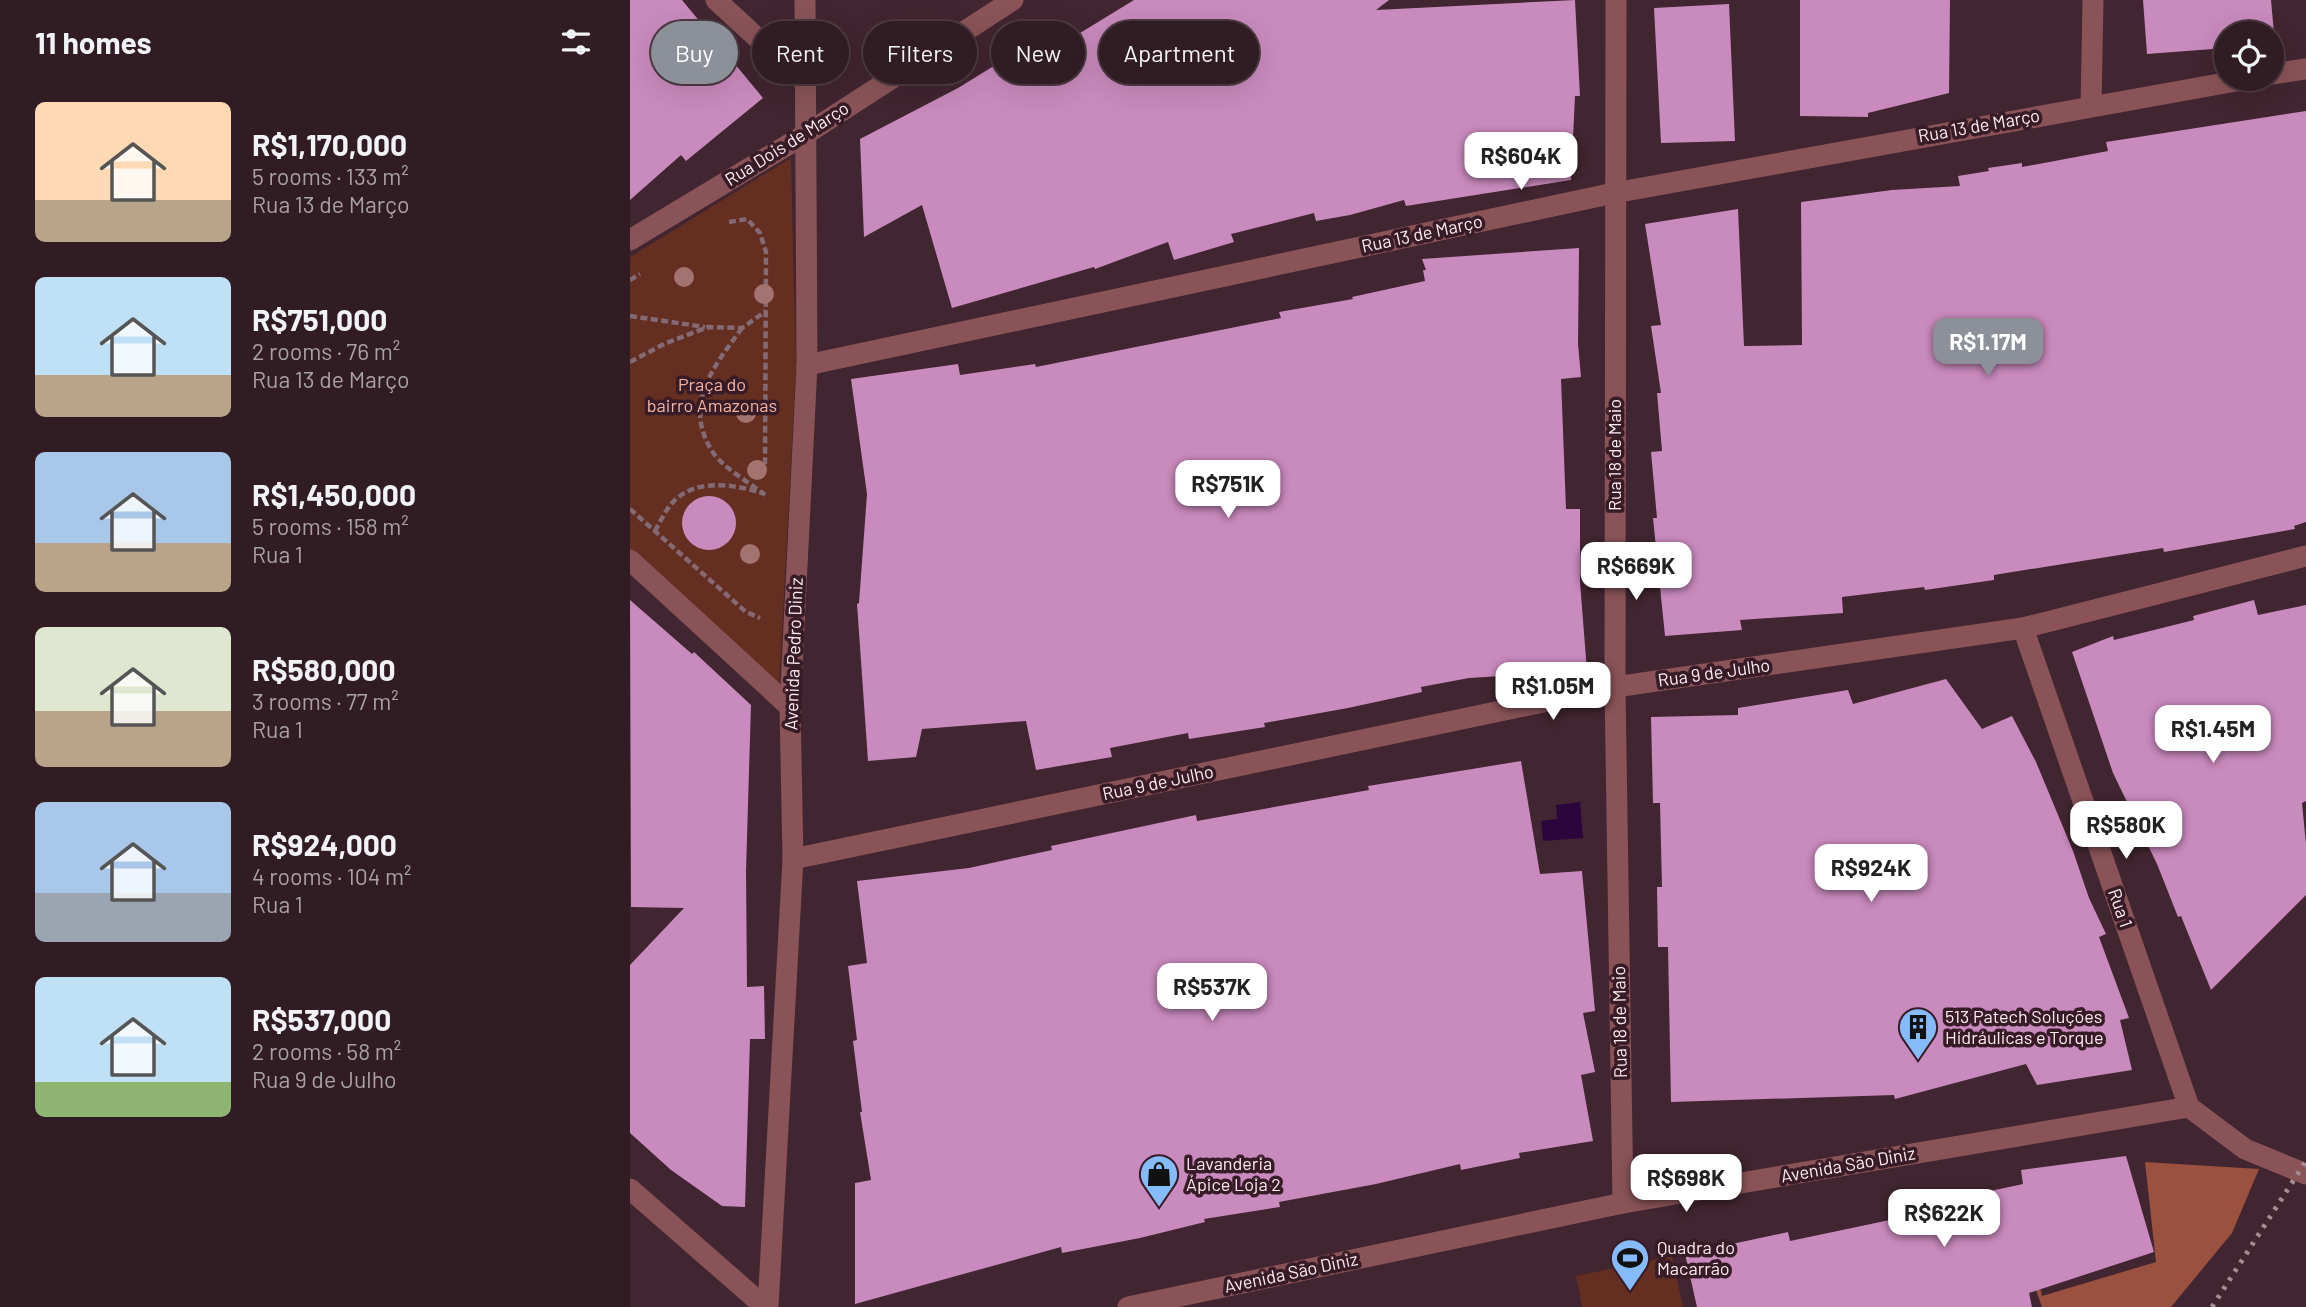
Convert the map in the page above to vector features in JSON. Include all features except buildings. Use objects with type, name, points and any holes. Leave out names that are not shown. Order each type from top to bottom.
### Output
[{"type":"street","points":[[716,0],[752,33]]},
{"type":"street","name":"Avenida Pedro Diniz","points":[[805,0],[805,21]]},
{"type":"street","name":"Rua Dois de Março","points":[[630,240],[806,134],[1013,0]]},
{"type":"street","name":"Rua 18 de Maio","points":[[1616,0],[1615,687],[1623,1203]]},
{"type":"street","points":[[2091,106],[2093,0]]},
{"type":"street","points":[[2284,73],[2306,69]]},
{"type":"street","name":"Avenida Pedro Diniz","points":[[766,1307],[793,859],[790,707],[807,365],[806,84]]},
{"type":"street","name":"Rua 13 de Março","points":[[807,365],[1614,193],[2214,85]]},
{"type":"street","name":"Rua 9 de Julho","points":[[793,859],[1615,687],[2023,628],[2306,556]]},
{"type":"street","points":[[630,560],[790,707]]},
{"type":"street","name":"Rua 1","points":[[2023,628],[2189,1107]]},
{"type":"street","points":[[2189,1107],[2245,1149],[2306,1174]]},
{"type":"street","name":"Avenida São Diniz","points":[[1128,1307],[1623,1203],[2189,1107]]},
{"type":"street","points":[[630,1189],[766,1307]]},
{"type":"path","points":[[718,228],[729,222],[747,219],[760,233],[765,252],[765,507]]},
{"type":"path","points":[[630,280],[641,274]]},
{"type":"path","points":[[765,495],[715,455],[701,426],[700,400],[707,379],[742,328],[766,311]]},
{"type":"path","points":[[630,316],[708,327],[742,328]]},
{"type":"path","points":[[630,362],[666,343],[708,327]]},
{"type":"path","points":[[655,531],[674,500],[694,489],[722,484],[765,495]]},
{"type":"path","points":[[630,509],[746,612],[760,618],[762,614]]},
{"type":"green space","name":"Praça do bairro Amazonas","points":[[791,158],[796,367],[779,689],[630,550],[630,257]]},
{"type":"green space","name":"Quadra do Macarrão","points":[[1672,1256],[1683,1307],[1582,1307],[1576,1276]]},
{"type":"shaded area","points":[[1580,802],[1583,838],[1543,841],[1541,821],[1557,819],[1556,805]]},
{"type":"shaded area","points":[[2145,1162],[2259,1169],[2232,1233],[2171,1307],[2042,1307],[2002,1195],[2019,1192],[2042,1296],[2156,1262]]},
{"type":"railway","points":[[2212,1307],[2306,1161]]},
{"type":"place","name":"513 Patech Soluções Hidráulicas e Torque","points":[[1918,1061]]},
{"type":"place","name":"Lavanderia Ápice Loja 2","points":[[1159,1208]]},
{"type":"place","name":"Quadra do Macarrão","points":[[1630,1292]]}]
